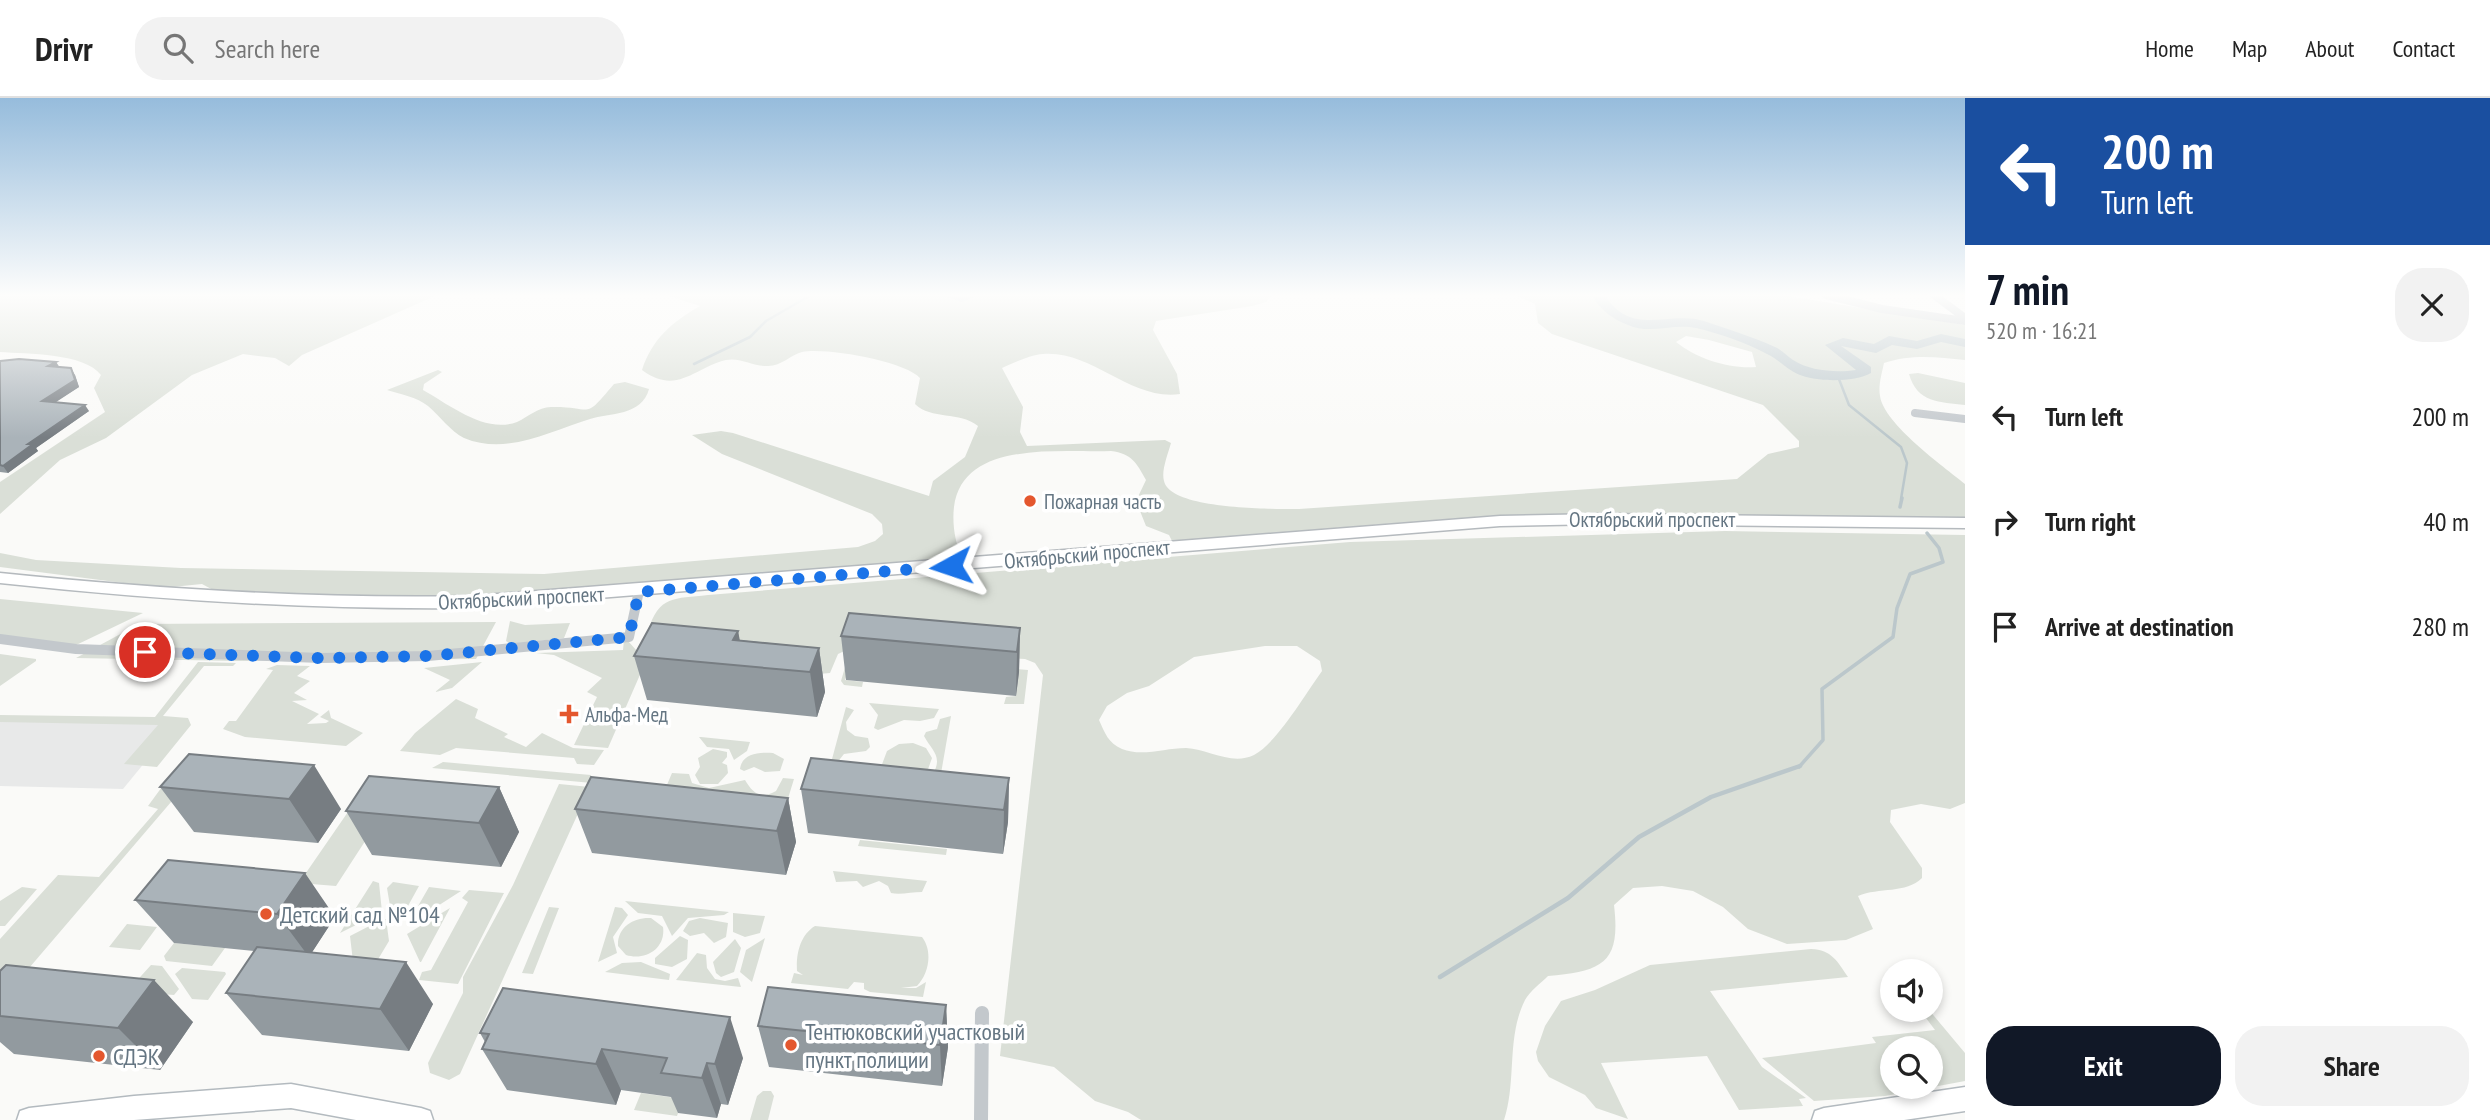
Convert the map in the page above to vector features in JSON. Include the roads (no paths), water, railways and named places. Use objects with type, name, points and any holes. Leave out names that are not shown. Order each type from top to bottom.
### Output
[{"type":"main road","name":"Октябрьский проспект","points":[[0,578],[150,594],[332,604],[472,602],[639,592],[1500,521],[1614,519],[1965,523]]},
{"type":"street","points":[[1915,412],[1962,418],[1965,430]]},
{"type":"street","points":[[0,639],[76,649],[321,658],[428,656],[629,637],[639,592]]},
{"type":"street","points":[[981,1120],[982,1013]]},
{"type":"street","points":[[29,1120],[123,1115],[291,1096],[421,1120]]},
{"type":"street","points":[[1824,1120],[1965,1099]]},
{"type":"waterway","points":[[694,364],[738,343]]},
{"type":"waterway","points":[[1750,343],[1773,351],[1807,373],[1857,375],[1866,370],[1832,345],[1840,343]]},
{"type":"waterway","points":[[1852,343],[1876,349],[1885,343]]},
{"type":"waterway","points":[[1904,343],[1917,345],[1925,343]]},
{"type":"waterway","points":[[1837,374],[1849,405],[1901,447],[1907,463],[1901,499]]},
{"type":"waterway","points":[[1900,507],[1902,498]]},
{"type":"waterway","points":[[1800,766],[1823,740],[1822,689],[1893,637],[1897,608],[1910,574],[1943,562],[1939,548],[1927,533]]},
{"type":"waterway","points":[[1440,977],[1568,898],[1639,837],[1711,797],[1800,766]]},
{"type":"place","name":"Пожарная часть","points":[[1030,501]]},
{"type":"place","name":"Альфа-Мед","points":[[569,714]]},
{"type":"place","name":"Детский сад №104","points":[[266,914]]},
{"type":"place","name":"Тентюковский участковый пункт полиции","points":[[791,1045]]},
{"type":"place","name":"СДЭК","points":[[99,1056]]}]
